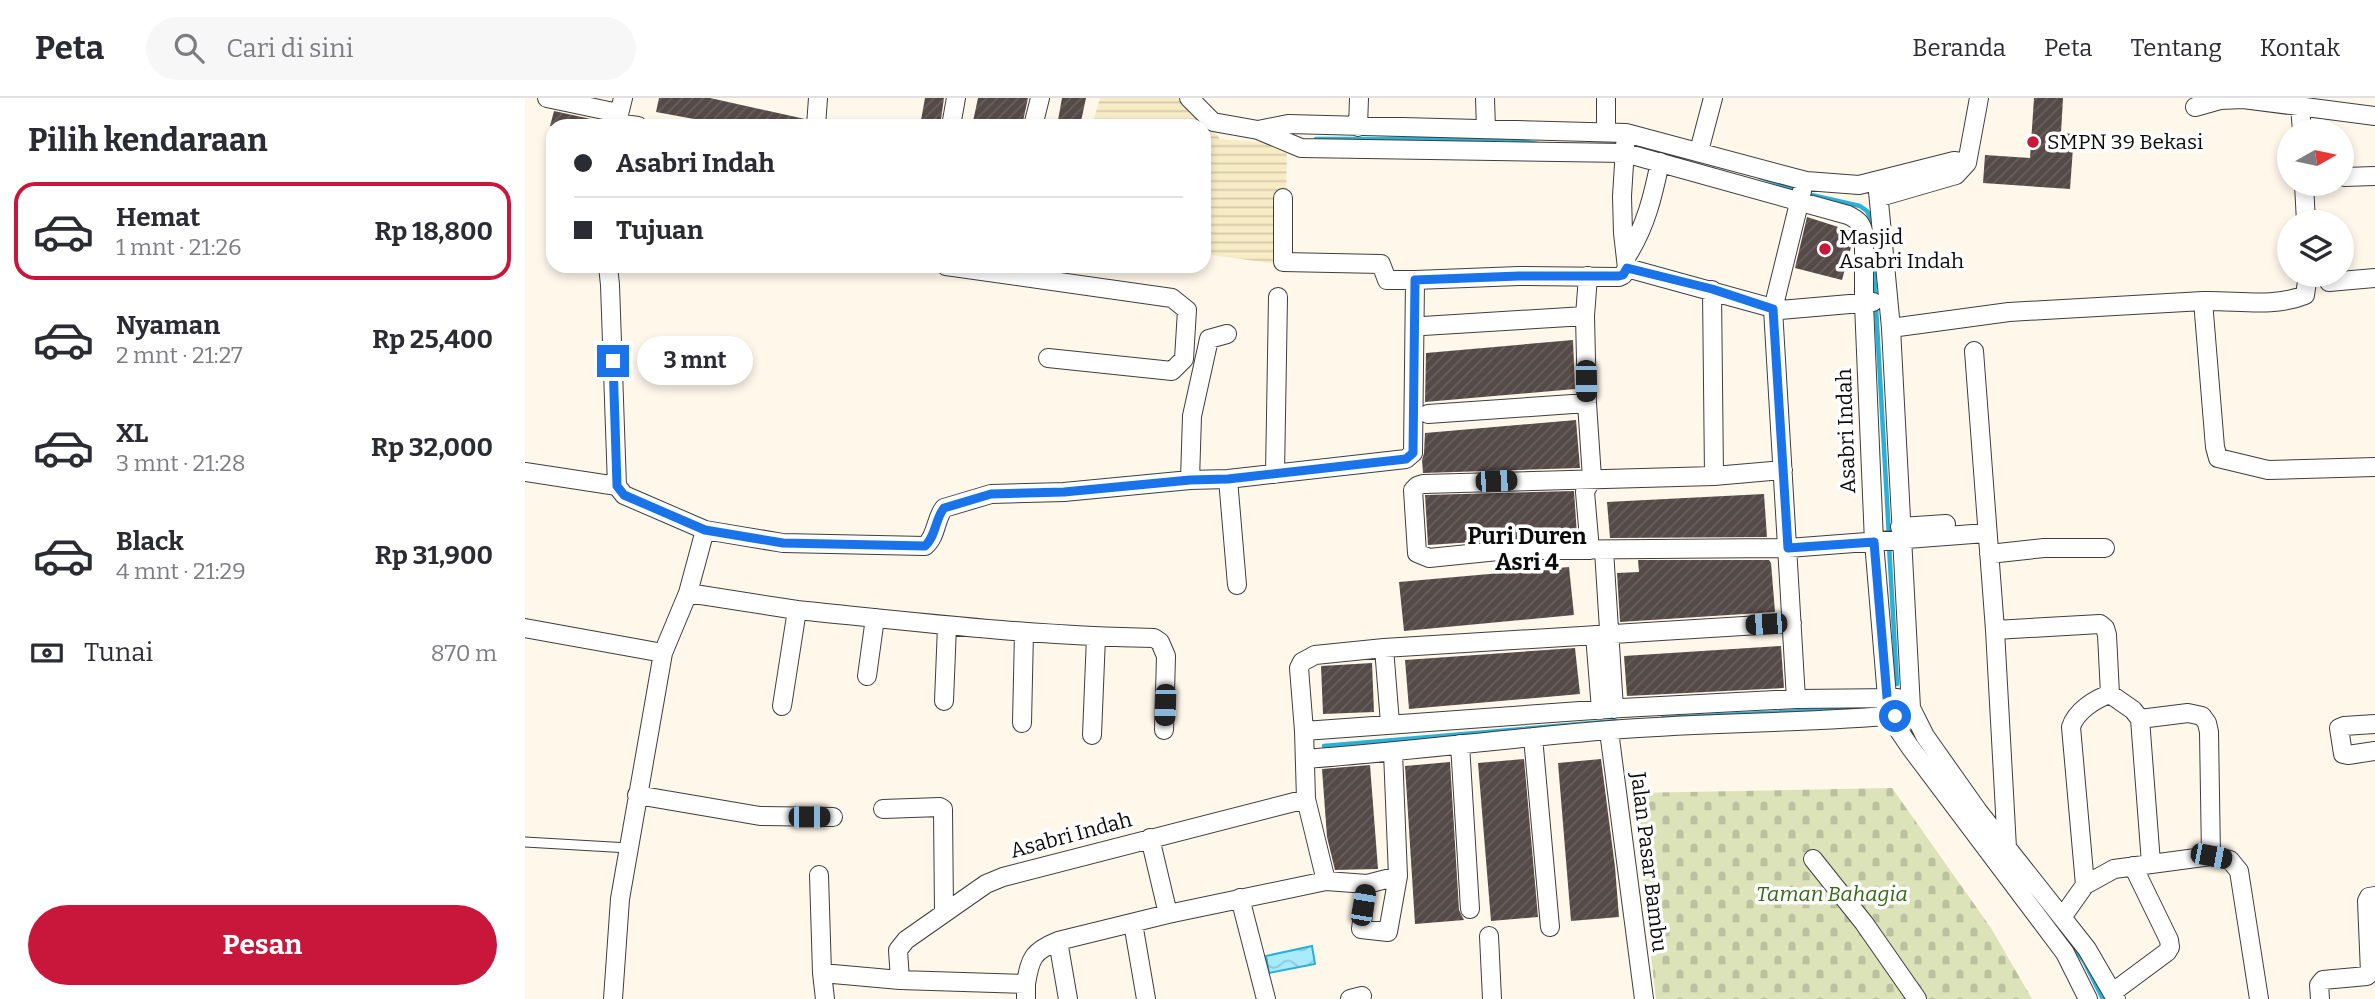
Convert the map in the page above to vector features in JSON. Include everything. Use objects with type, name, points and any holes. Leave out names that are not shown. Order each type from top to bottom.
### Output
[{"type":"street","points":[[547,98],[618,115]]},
{"type":"street","points":[[816,119],[818,98]]},
{"type":"street","points":[[952,119],[955,98]]},
{"type":"street","points":[[1035,119],[1040,98]]},
{"type":"street","points":[[1189,98],[1210,119]]},
{"type":"street","points":[[1358,127],[1359,98]]},
{"type":"street","points":[[1485,98],[1486,129]]},
{"type":"street","points":[[1606,98],[1606,132]]},
{"type":"street","points":[[1699,151],[1713,98]]},
{"type":"street","points":[[1258,130],[1288,124],[1626,132],[1806,181],[1878,189],[1956,176],[1967,163],[1979,98]]},
{"type":"street","points":[[2195,107],[2231,99],[2271,101],[2375,116]]},
{"type":"street","points":[[2301,107],[2302,119]]},
{"type":"street","points":[[1211,120],[1258,130],[1301,148],[1625,153],[1799,202]]},
{"type":"street","points":[[1626,132],[1622,196],[1627,262]]},
{"type":"street","points":[[1283,198],[1283,262],[1381,264],[1387,280],[1619,276],[1623,275],[1651,208],[1660,162]]},
{"type":"street","points":[[2354,177],[2375,176]]},
{"type":"street","points":[[1795,699],[1773,309],[1806,181]]},
{"type":"street","points":[[1878,189],[1876,302],[1891,328],[1890,538],[1911,706],[1927,739],[2007,848],[2063,916],[2087,949],[2114,995],[2170,947],[2142,865],[2140,719],[2133,710],[2111,694]]},
{"type":"street","name":"Asabri Indah","points":[[1799,202],[1848,215],[1862,225],[1876,302],[1890,538],[1888,706]]},
{"type":"street","points":[[1627,262],[1773,309],[1876,302]]},
{"type":"street","points":[[609,273],[617,486],[624,495],[705,530],[783,543],[925,546],[931,541],[939,514],[944,508],[991,494],[1064,492],[1228,479],[1406,459],[1413,453],[1415,280]]},
{"type":"street","points":[[1025,273],[1171,298],[1187,310],[1184,359],[1172,371],[1048,358]]},
{"type":"street","name":"Jalan Pasar Bambu","points":[[1588,276],[1585,316],[1592,478],[1585,492],[1597,550],[1602,635],[1617,718],[1644,999]]},
{"type":"street","points":[[2354,281],[2374,280]]},
{"type":"street","points":[[1891,328],[2009,312],[2203,300],[2258,302],[2299,297],[2305,295],[2307,287]]},
{"type":"street","points":[[1712,289],[1714,476]]},
{"type":"street","points":[[1275,474],[1277,297]]},
{"type":"street","points":[[2203,300],[2218,458],[2268,470],[2375,467]]},
{"type":"street","points":[[1423,326],[1585,316]]},
{"type":"street","points":[[1190,480],[1192,416],[1209,339],[1227,334]]},
{"type":"street","points":[[1974,352],[1995,630],[2007,848]]},
{"type":"street","points":[[1428,414],[1587,403]]},
{"type":"street","points":[[1783,470],[1714,476],[1423,484],[1413,490],[1417,553],[1422,557],[1508,551],[1788,548],[1986,528]]},
{"type":"street","points":[[525,472],[617,486]]},
{"type":"street","points":[[1228,479],[1237,585]]},
{"type":"street","points":[[613,999],[620,899],[663,653],[688,593],[705,530]]},
{"type":"street","points":[[1989,554],[2043,548],[2105,548]]},
{"type":"street","points":[[688,593],[797,610],[947,626],[1096,637],[1154,638],[1160,642],[1166,656],[1164,730]]},
{"type":"street","points":[[782,706],[797,610]]},
{"type":"street","points":[[867,677],[875,618]]},
{"type":"street","points":[[1327,881],[1306,799],[1299,668],[1302,662],[1315,655],[1384,648],[1792,623]]},
{"type":"street","points":[[1995,630],[2100,624],[2107,635],[2111,694]]},
{"type":"street","points":[[944,701],[947,626]]},
{"type":"street","points":[[525,628],[663,653]]},
{"type":"street","points":[[1022,723],[1024,632]]},
{"type":"street","points":[[1092,735],[1096,637]]},
{"type":"street","points":[[1384,648],[1390,723]]},
{"type":"street","points":[[2085,885],[2071,727],[2073,719],[2098,699],[2111,694]]},
{"type":"street","points":[[1305,758],[1533,737],[1617,718],[1795,699],[1911,706]]},
{"type":"street","points":[[1304,731],[1390,723],[1617,718],[1798,723],[1888,706]]},
{"type":"street","points":[[1888,706],[1910,747],[2066,953],[2088,999]]},
{"type":"street","points":[[2140,719],[2196,713],[2207,723],[2211,856]]},
{"type":"street","points":[[2375,724],[2339,728],[2343,754],[2375,751]]},
{"type":"street","points":[[1533,737],[1551,927]]},
{"type":"street","points":[[1460,744],[1470,909]]},
{"type":"street","points":[[1367,884],[1361,929],[1388,932],[1398,876],[1393,752]]},
{"type":"street","points":[[637,796],[760,816],[833,817]]},
{"type":"street","name":"Asabri Indah","points":[[900,980],[900,946],[986,884],[1003,877],[1306,799]]},
{"type":"street","points":[[883,809],[943,809],[944,913]]},
{"type":"street","points":[[1150,838],[1168,914]]},
{"type":"street","points":[[2063,916],[2085,885],[2114,869],[2211,856],[2230,860],[2239,871],[2259,999]]},
{"type":"street","points":[[1813,859],[1864,923],[1917,999]]},
{"type":"street","points":[[819,875],[825,999]]},
{"type":"street","points":[[822,973],[1026,992],[1032,958],[1041,948],[1058,941],[1168,914],[1327,881],[1367,884],[1398,876]]},
{"type":"street","points":[[2320,999],[2319,985],[2323,980],[2367,976],[2370,973],[2367,901],[2369,897],[2375,896]]},
{"type":"street","points":[[1240,898],[1266,999]]},
{"type":"street","points":[[1133,923],[1146,999]]},
{"type":"street","points":[[1489,936],[1492,999]]},
{"type":"street","points":[[1058,941],[1069,999]]},
{"type":"lane","points":[[525,842],[629,849]]},
{"type":"shaded area","points":[[1100,98],[1187,98],[1204,119],[1094,119]]},
{"type":"shaded area","points":[[1211,128],[1220,139],[1287,144],[1285,265],[1211,255]]},
{"type":"green space","name":"Taman Bahagia","points":[[1892,788],[1991,928],[2032,999],[1656,999],[1632,793]]},
{"type":"water","points":[[1312,946],[1315,964],[1269,973],[1266,956]]},
{"type":"building","points":[[659,98],[710,98],[805,119],[692,119],[656,112]]},
{"type":"building","points":[[925,98],[944,98],[941,119],[921,119]]},
{"type":"building","points":[[978,98],[1028,98],[1024,119],[974,119]]},
{"type":"building","points":[[1062,98],[1086,98],[1082,119],[1058,119]]},
{"type":"building","points":[[2034,98],[2063,98],[2061,133],[2074,134],[2070,189],[1983,183],[1985,155],[2030,158]]},
{"type":"building","points":[[554,111],[591,119],[552,119]]},
{"type":"building","name":"Masjid Asabri Indah","points":[[1807,217],[1851,231],[1853,240],[1842,280],[1795,268]]},
{"type":"building","points":[[1573,340],[1575,389],[1425,402],[1426,353]]},
{"type":"building","points":[[1576,420],[1580,468],[1423,473],[1425,433]]},
{"type":"building","points":[[1574,491],[1577,535],[1428,545],[1425,495]]},
{"type":"building","points":[[1764,494],[1767,537],[1610,538],[1607,502]]},
{"type":"building","points":[[1638,560],[1769,560],[1775,612],[1620,622],[1617,573],[1639,572]]},
{"type":"building","points":[[1569,567],[1574,615],[1404,631],[1399,582]]},
{"type":"building","points":[[1781,646],[1784,688],[1627,696],[1624,656]]},
{"type":"building","points":[[1575,648],[1580,694],[1409,709],[1405,660]]},
{"type":"building","points":[[1372,663],[1374,712],[1323,714],[1321,666]]},
{"type":"building","points":[[1524,759],[1538,917],[1491,921],[1478,763]]},
{"type":"building","points":[[1601,759],[1619,917],[1571,921],[1558,763]]},
{"type":"building","points":[[1450,762],[1459,910],[1464,920],[1415,924],[1405,766]]},
{"type":"building","points":[[1370,765],[1378,869],[1335,870],[1327,837],[1322,769]]},
{"type":"waterway","points":[[1316,139],[1508,139],[1538,144]]},
{"type":"waterway","points":[[1634,147],[1657,150]]},
{"type":"waterway","points":[[1760,177],[1798,190]]},
{"type":"waterway","points":[[1807,194],[1860,206],[1867,211],[1871,219],[1889,536]]},
{"type":"waterway","points":[[1889,545],[1897,684]]},
{"type":"waterway","points":[[1663,718],[1885,707]]},
{"type":"waterway","points":[[1324,746],[1616,721]]},
{"type":"waterway","points":[[2031,893],[2084,961],[2103,999]]},
{"type":"place","name":"SMPN 39 Bekasi","points":[[2033,142]]},
{"type":"place","name":"Masjid Asabri Indah","points":[[1825,249]]},
{"type":"district","name":"Puri Duren Asri 4","points":[[1527,549]]},
{"type":"route","points":[[613,361],[617,486],[624,495],[705,530],[783,543],[925,546],[931,541],[939,514],[944,508],[991,494],[1064,492],[1228,479],[1406,459],[1413,453],[1415,280],[1619,276],[1623,275],[1627,268],[1712,289],[1773,309],[1788,548],[1874,542],[1888,709],[1889,716],[1895,716]]}]
